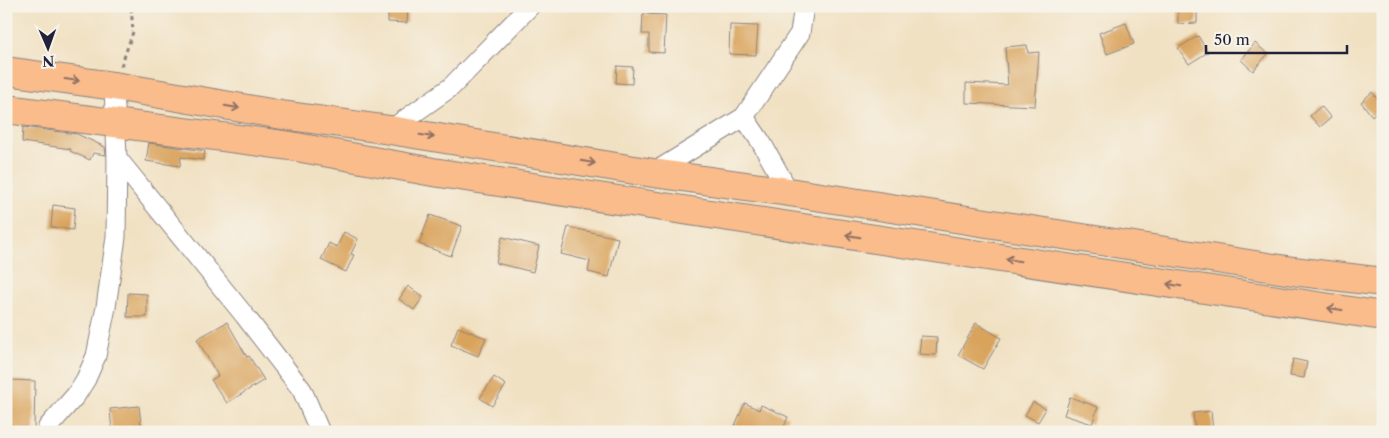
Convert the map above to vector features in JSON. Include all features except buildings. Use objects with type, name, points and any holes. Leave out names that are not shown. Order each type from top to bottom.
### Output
[{"type":"highway","points":[[6,71],[114,86],[282,116],[390,130],[653,173],[789,192],[1293,271],[1383,282]]},
{"type":"highway","points":[[6,109],[291,146],[433,172],[1383,316]]},
{"type":"street","points":[[390,130],[451,87],[530,6]]},
{"type":"street","points":[[653,173],[744,117],[800,33],[804,6]]},
{"type":"street","points":[[47,432],[48,427],[76,395],[86,379],[96,356],[106,306],[116,237],[117,158],[114,86]]},
{"type":"street","points":[[744,117],[761,142],[789,192]]},
{"type":"street","points":[[117,158],[245,316],[302,390],[320,432]]},
{"type":"path","points":[[114,86],[133,32],[131,6]]}]
